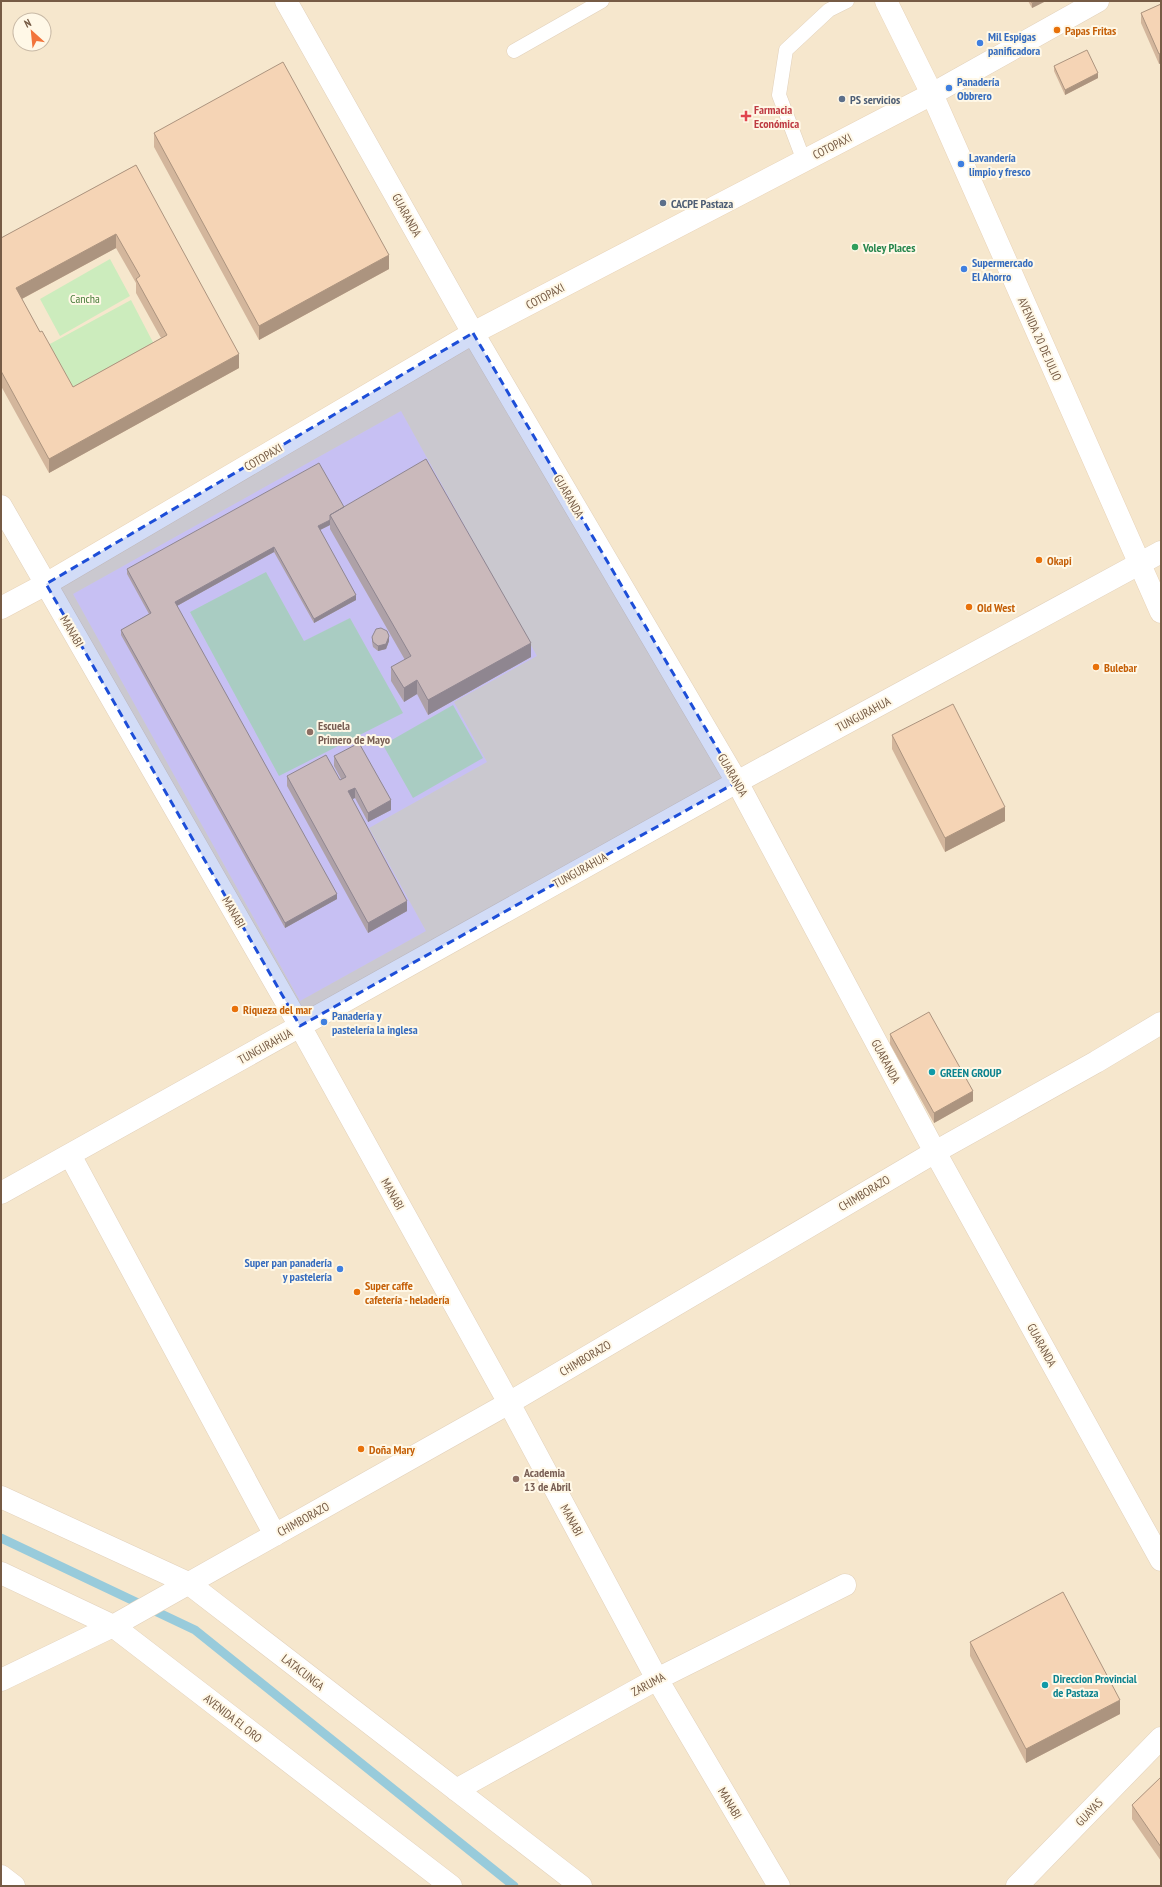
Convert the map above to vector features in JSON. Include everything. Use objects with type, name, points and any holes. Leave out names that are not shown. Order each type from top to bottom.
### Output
[{"type":"street","name":"GUARANDA","points":[[286,1],[474,334],[737,782],[934,1152],[1161,1560]]},
{"type":"street","name":"AVENIDA 20 DE JULIO","points":[[886,1],[932,94],[1161,612]]},
{"type":"street","name":"COTOPAXI","points":[[1,608],[46,584],[474,334],[932,94],[1098,1]]},
{"type":"street","name":"MANABI","points":[[1,506],[300,1026],[509,1403],[656,1679],[779,1886]]},
{"type":"street","name":"TUNGURAHUA","points":[[1,1193],[737,782],[1161,552]]},
{"type":"street","name":"CHIMBORAZO","points":[[1,1680],[120,1622],[509,1403],[934,1152],[1096,1062],[1161,1023]]},
{"type":"street","points":[[70,1155],[275,1535]]},
{"type":"street","name":"LATACUNGA","points":[[1,1497],[182,1586],[456,1790],[581,1886]]},
{"type":"street","name":"AVENIDA EL ORO","points":[[1,1573],[120,1622],[451,1886]]},
{"type":"street","name":"ZARUMA","points":[[456,1790],[656,1679],[845,1585]]},
{"type":"street","name":"GUAYAS","points":[[1017,1886],[1161,1738]]},
{"type":"street","points":[[1,1876],[14,1886]]},
{"type":"lane","points":[[514,51],[602,1]]},
{"type":"lane","points":[[804,161],[779,95],[786,50],[829,10],[847,1]]},
{"type":"highlighted area","points":[[473,333],[737,782],[300,1026],[46,584]]},
{"type":"shaded area","points":[[1,1],[1161,1],[1161,1886],[1,1886]]},
{"type":"shaded area","name":"Escuela Primero de Mayo","points":[[401,411],[537,656],[454,702],[487,762],[369,828],[426,931],[300,1001],[73,594]]},
{"type":"green space","name":"Cancha","points":[[110,259],[130,296],[60,336],[40,299]]},
{"type":"green space","points":[[131,300],[156,348],[74,393],[48,345]]},
{"type":"green space","points":[[266,572],[304,641],[350,618],[403,713],[279,776],[190,612]]},
{"type":"green space","points":[[453,705],[483,758],[413,798],[383,745]]},
{"type":"building","points":[[1161,4],[1161,53],[1159,54],[1141,13]]},
{"type":"building","points":[[1087,50],[1098,73],[1065,90],[1054,66]]},
{"type":"building","points":[[283,62],[389,255],[259,326],[154,133]]},
{"type":"building","points":[[136,165],[239,354],[49,459],[1,371],[1,238]],"holes":[[[116,234],[140,276],[136,279],[167,335],[73,387],[16,288]]]},
{"type":"building","points":[[426,459],[531,643],[428,700],[417,680],[404,688],[391,667],[411,656],[330,515]]},
{"type":"building","points":[[319,463],[344,507],[330,515],[330,520],[318,526],[356,595],[314,619],[274,547],[175,602],[337,894],[285,923],[121,630],[151,613],[127,569]]},
{"type":"building","points":[[381,628],[387,631],[389,636],[386,644],[378,646],[373,642],[372,637],[376,629]]},
{"type":"building","points":[[953,704],[1005,807],[945,838],[892,735]]},
{"type":"building","points":[[359,743],[391,800],[368,813],[355,788],[348,791],[407,901],[368,923],[287,776],[326,755],[340,780],[346,777],[334,756]]},
{"type":"building","name":"GREEN GROUP","points":[[929,1012],[973,1091],[934,1113],[890,1034]]},
{"type":"building","name":"Direccion Provincial de Pastaza","points":[[1063,1592],[1120,1700],[1026,1749],[970,1642]]},
{"type":"building","points":[[1161,1777],[1161,1847],[1132,1805]]},
{"type":"waterway","points":[[1,1538],[195,1630],[514,1886]]},
{"type":"place","name":"Papas Fritas","points":[[1057,30]]},
{"type":"place","name":"Mil Espigas panificadora","points":[[980,43]]},
{"type":"place","name":"Panadería Obbrero","points":[[949,88]]},
{"type":"place","name":"PS servicios","points":[[842,99]]},
{"type":"place","name":"Farmacia Económica","points":[[746,116]]},
{"type":"place","name":"Lavandería limpio y fresco","points":[[961,164]]},
{"type":"place","name":"CACPE Pastaza","points":[[663,203]]},
{"type":"place","name":"Voley Places","points":[[855,247]]},
{"type":"place","name":"Supermercado El Ahorro","points":[[964,269]]},
{"type":"place","name":"Okapi","points":[[1039,560]]},
{"type":"place","name":"Old West","points":[[969,607]]},
{"type":"place","name":"Bulebar","points":[[1096,667]]},
{"type":"place","name":"Escuela Primero de Mayo","points":[[310,732]]},
{"type":"place","name":"Riqueza del mar","points":[[235,1009]]},
{"type":"place","name":"Panadería y pastelería la inglesa","points":[[324,1022]]},
{"type":"place","name":"GREEN GROUP","points":[[932,1072]]},
{"type":"place","name":"Super pan panadería y pastelería","points":[[340,1269]]},
{"type":"place","name":"Super caffe cafetería - heladería","points":[[357,1292]]},
{"type":"place","name":"Doña Mary","points":[[361,1449]]},
{"type":"place","name":"Academia 13 de Abril","points":[[516,1479]]},
{"type":"place","name":"Direccion Provincial de Pastaza","points":[[1045,1685]]}]
